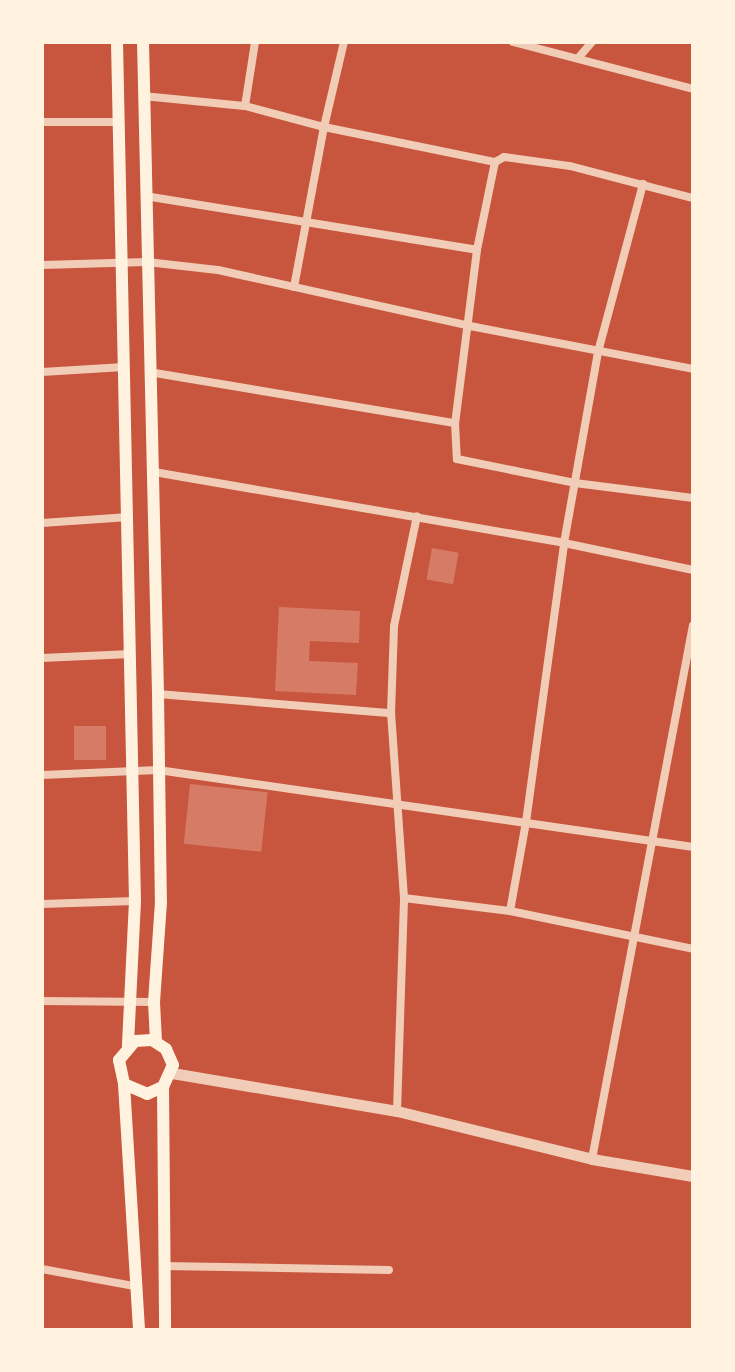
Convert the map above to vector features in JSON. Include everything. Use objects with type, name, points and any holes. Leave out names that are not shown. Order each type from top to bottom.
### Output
[{"type":"main road","points":[[117,42],[135,901],[128,1046],[119,1060],[124,1084],[139,1330]]},
{"type":"main road","points":[[143,42],[161,902],[154,1002],[156,1042]]},
{"type":"main road","points":[[128,1046],[143,1039],[156,1042],[171,1056],[172,1073],[163,1087],[162,1266],[165,1330]]},
{"type":"main road","points":[[124,1084],[147,1094],[163,1087]]},
{"type":"street","points":[[245,106],[255,42]]},
{"type":"street","points":[[294,287],[324,127],[344,42]]},
{"type":"street","points":[[513,42],[693,89]]},
{"type":"street","points":[[579,57],[592,42]]},
{"type":"street","points":[[143,96],[245,106],[324,127],[495,162],[504,157],[570,166],[693,198]]},
{"type":"street","points":[[42,122],[117,122]]},
{"type":"street","points":[[495,162],[477,250],[470,326],[455,423],[457,459],[575,483],[693,498]]},
{"type":"street","points":[[510,911],[526,822],[564,543],[598,352],[643,184]]},
{"type":"street","points":[[145,196],[477,250]]},
{"type":"street","points":[[42,265],[147,262],[218,270],[470,326],[693,369]]},
{"type":"street","points":[[42,372],[124,367]]},
{"type":"street","points":[[149,372],[455,423]]},
{"type":"street","points":[[154,472],[417,516],[693,570]]},
{"type":"street","points":[[397,1111],[404,898],[395,805],[391,713],[394,626],[417,516]]},
{"type":"street","points":[[42,523],[129,517]]},
{"type":"street","points":[[592,1159],[693,625]]},
{"type":"street","points":[[42,658],[131,654]]},
{"type":"street","points":[[158,694],[391,713]]},
{"type":"street","points":[[42,775],[158,770],[693,847]]},
{"type":"street","points":[[404,898],[510,911],[693,949]]},
{"type":"street","points":[[42,904],[135,901]]},
{"type":"street","points":[[42,1001],[154,1002]]},
{"type":"street","points":[[172,1073],[397,1111],[592,1159],[693,1176]]},
{"type":"street","points":[[162,1266],[389,1270]]},
{"type":"street","points":[[42,1269],[134,1286]]},
{"type":"building","points":[[432,548],[459,553],[453,584],[426,580]]},
{"type":"building","points":[[279,607],[360,611],[359,643],[310,641],[309,661],[358,663],[356,695],[275,691]]},
{"type":"building","points":[[74,726],[106,726],[106,760],[74,760]]},
{"type":"building","points":[[190,784],[268,792],[261,852],[184,844]]}]
